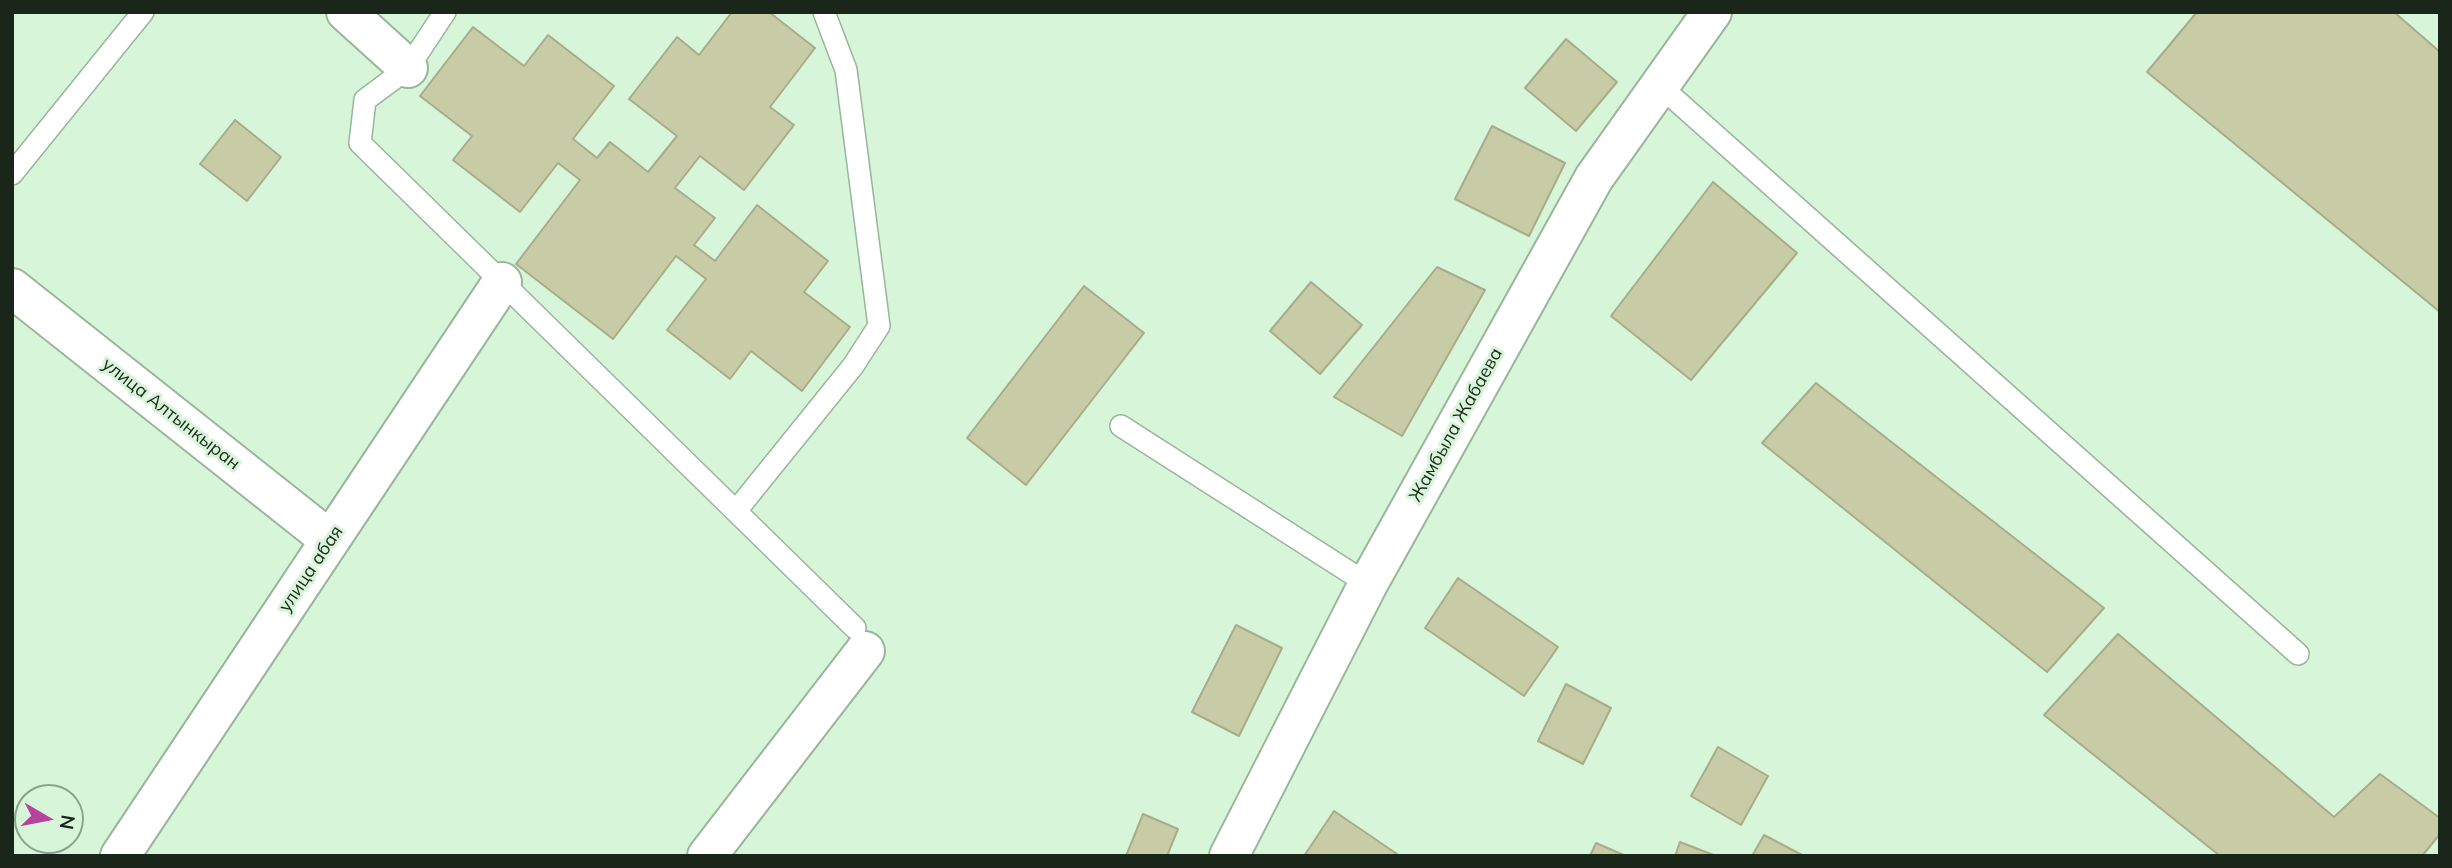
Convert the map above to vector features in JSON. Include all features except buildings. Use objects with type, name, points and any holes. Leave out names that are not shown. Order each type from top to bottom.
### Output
[{"type":"street","points":[[346,12],[408,68]]},
{"type":"street","name":"Жамбыла Жабаева","points":[[1229,856],[1368,584],[1594,178],[1712,12]]},
{"type":"street","name":"улица абая","points":[[120,856],[502,282]]},
{"type":"street","name":"улица Алтынкыран","points":[[12,288],[330,540]]},
{"type":"street","points":[[707,856],[860,639]]},
{"type":"lane","points":[[12,174],[144,12]]},
{"type":"lane","points":[[445,12],[408,68],[365,100],[360,143],[736,512],[860,639]]},
{"type":"lane","points":[[736,512],[853,366],[878,326],[846,70],[824,12]]},
{"type":"lane","points":[[1660,86],[2298,654]]},
{"type":"lane","points":[[1121,426],[1368,584]]}]
